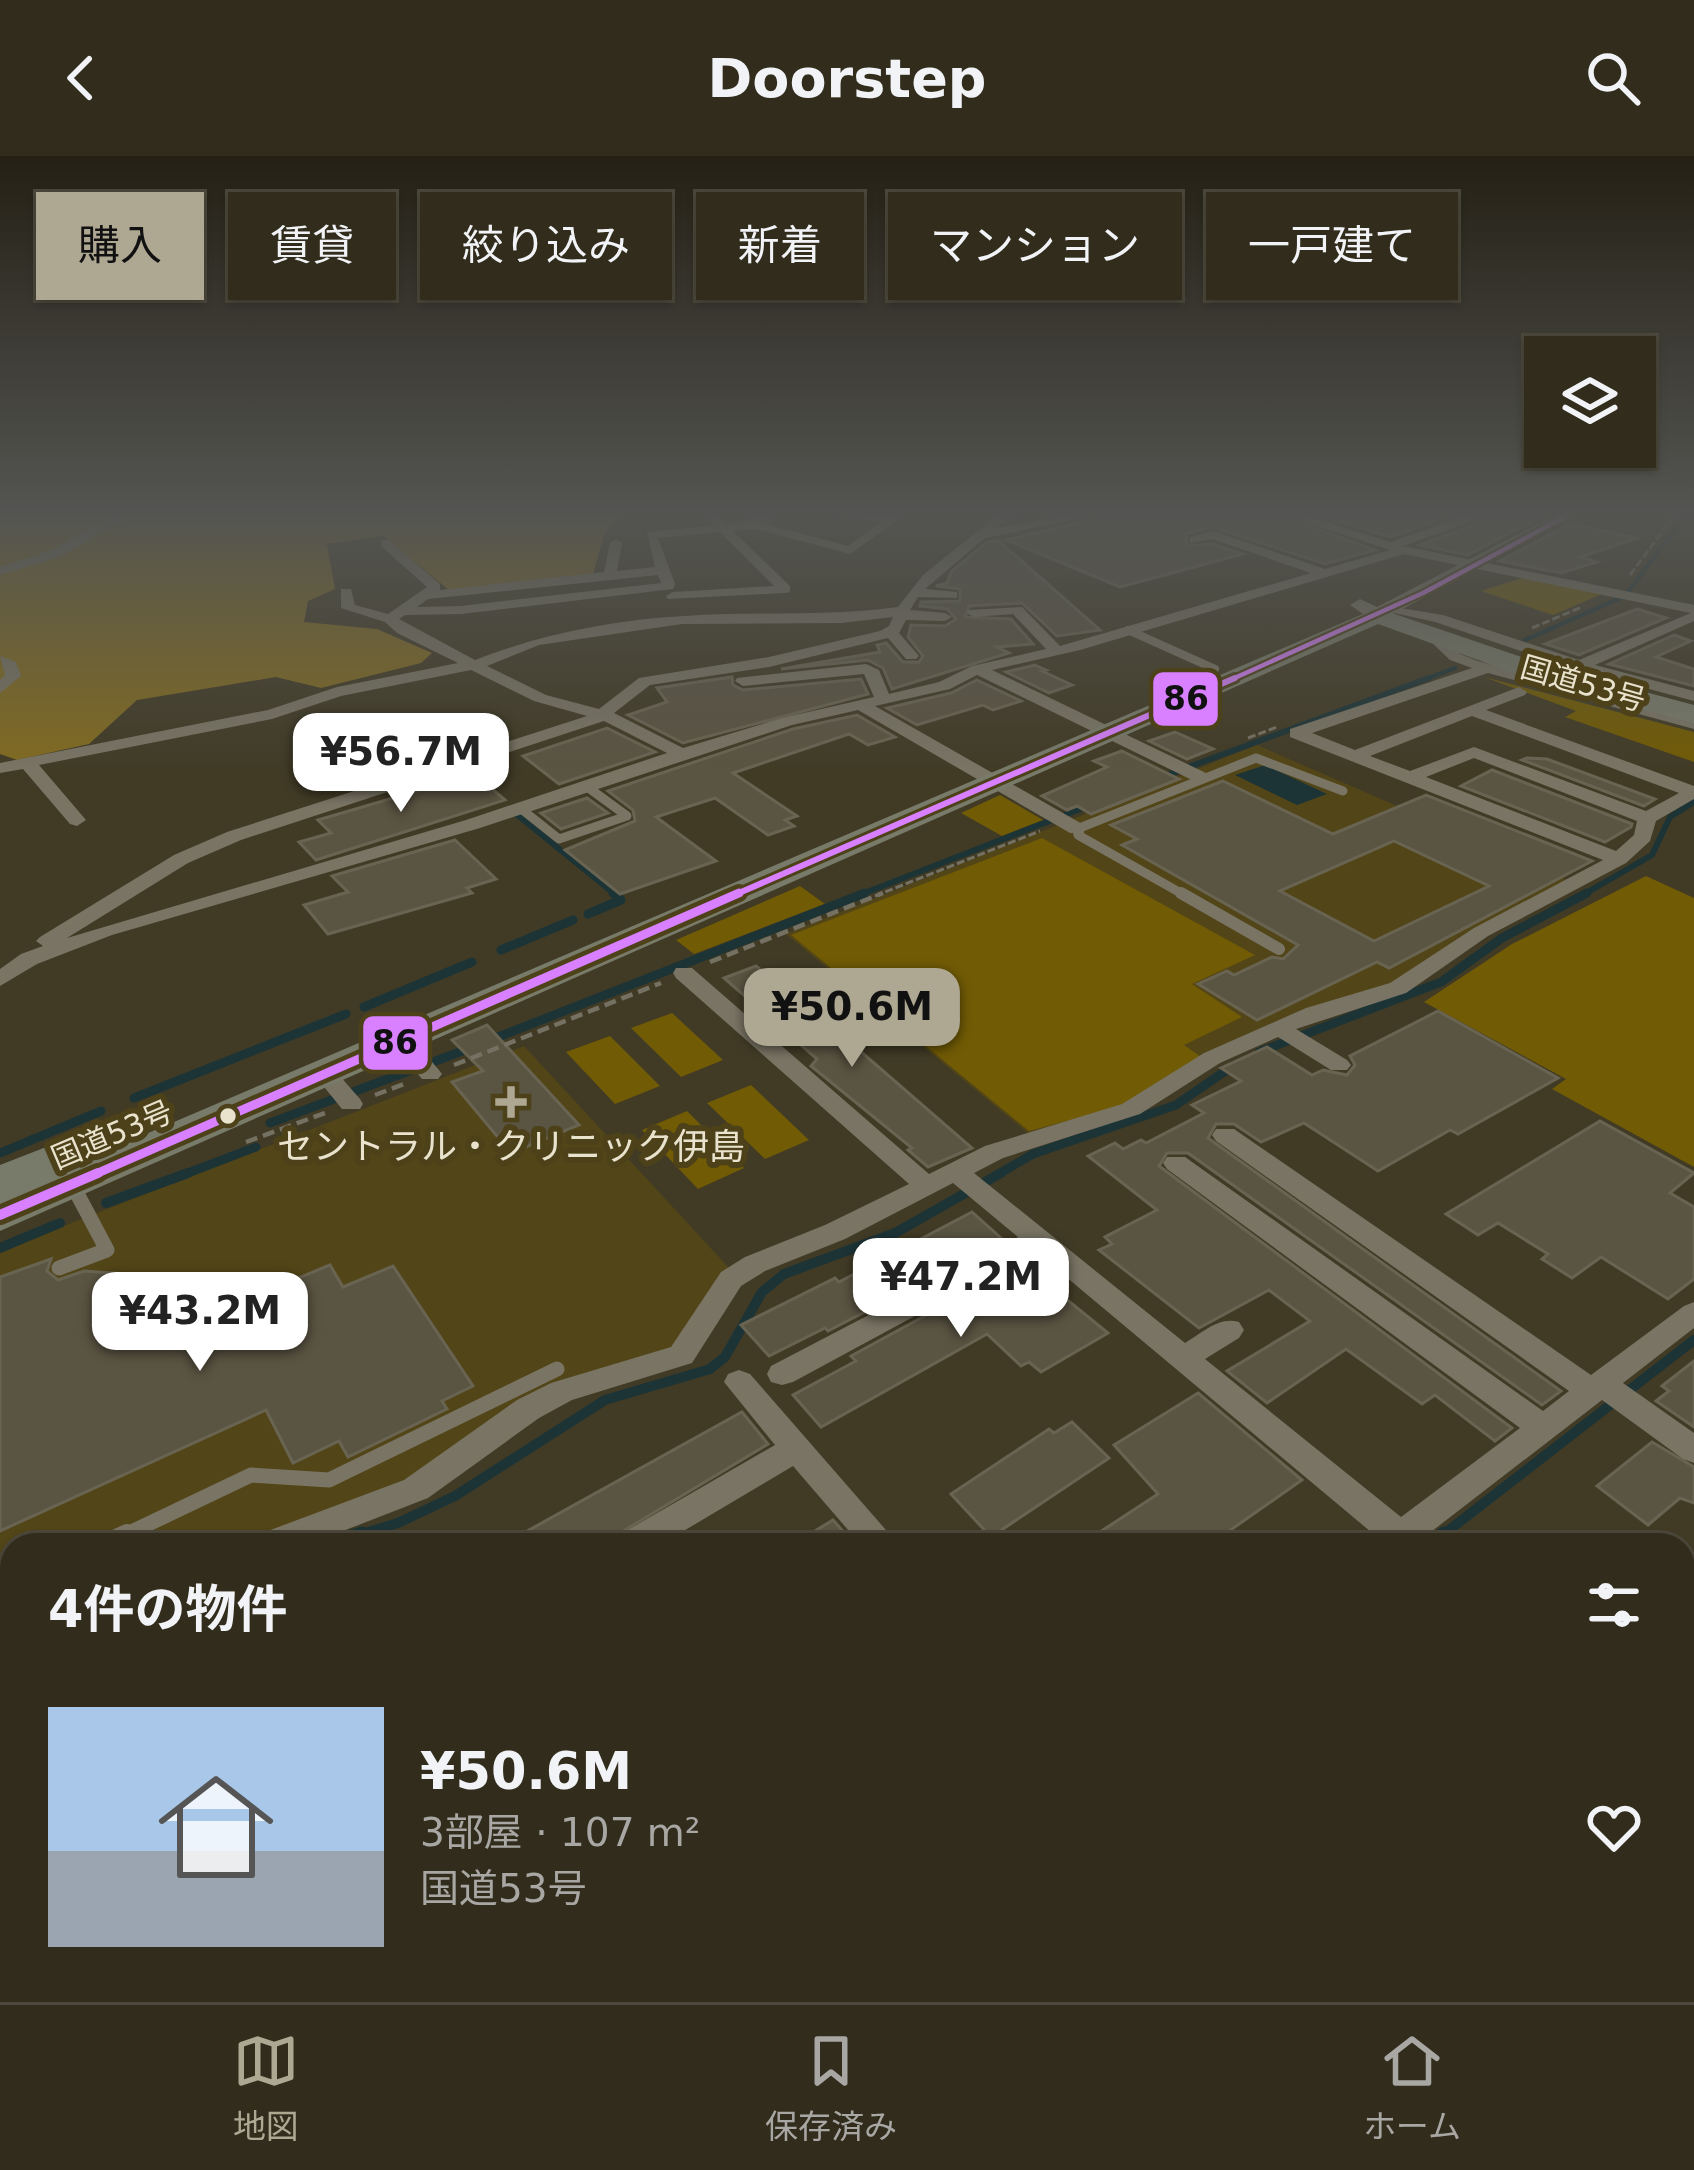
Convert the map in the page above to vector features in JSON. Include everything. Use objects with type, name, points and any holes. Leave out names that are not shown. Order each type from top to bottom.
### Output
[{"type":"highway","name":"国道53号","points":[[1097,728],[1215,669],[1376,616],[1572,672],[1694,700]]},
{"type":"highway","name":"国道53号","points":[[0,1215],[64,1171],[983,776],[1376,616],[1577,684],[1694,714]]},
{"type":"highway","name":"国道53号","points":[[0,1182],[64,1171],[341,1092],[419,1061],[983,776]]},
{"type":"street","points":[[347,598],[348,608],[395,615],[508,618],[601,598]]},
{"type":"street","points":[[395,615],[424,598]]},
{"type":"street","points":[[674,598],[682,620]]},
{"type":"street","points":[[890,632],[909,598]]},
{"type":"street","points":[[0,979],[29,959],[105,931],[520,808],[681,754],[859,704],[944,686],[976,670],[1237,598]]},
{"type":"street","points":[[1376,616],[1401,598]]},
{"type":"street","points":[[1376,616],[1411,598]]},
{"type":"street","points":[[1635,598],[1694,612]]},
{"type":"street","points":[[974,614],[1018,610],[1056,651]]},
{"type":"street","points":[[1580,666],[1694,612]]},
{"type":"street","points":[[0,768],[255,718],[354,688],[478,664],[536,641],[682,620],[842,619],[898,613],[944,617]]},
{"type":"street","points":[[395,615],[539,698],[646,732],[681,754]]},
{"type":"street","points":[[1376,616],[1438,618],[1694,700]]},
{"type":"street","points":[[508,618],[536,641]]},
{"type":"street","points":[[890,632],[911,656]]},
{"type":"street","points":[[29,959],[33,950],[66,929],[216,843],[599,716],[645,681],[769,662],[890,632]]},
{"type":"street","points":[[1435,638],[1455,657],[1488,668],[1694,724]]},
{"type":"street","points":[[0,662],[11,664],[13,676],[0,688]]},
{"type":"street","points":[[1488,668],[1296,733],[1619,859]]},
{"type":"street","points":[[627,694],[866,670],[874,674],[883,699]]},
{"type":"street","points":[[976,670],[1189,771]]},
{"type":"street","points":[[1441,682],[1490,701]]},
{"type":"street","points":[[1352,757],[1519,692]]},
{"type":"street","points":[[859,704],[1064,822]]},
{"type":"street","points":[[1470,710],[1694,792]]},
{"type":"street","points":[[1406,778],[1474,752],[1647,818]]},
{"type":"street","points":[[27,762],[77,820]]},
{"type":"street","points":[[300,1533],[416,1489],[562,1391],[681,1355],[742,1270],[1034,1136],[1131,1109],[1212,1058],[1289,1035],[1398,988],[1481,932],[1619,859],[1643,838],[1647,818],[1694,792]]},
{"type":"street","points":[[684,974],[927,1186]]},
{"type":"street","points":[[1289,1035],[1339,1065]]},
{"type":"street","points":[[1225,1135],[1694,1450]]},
{"type":"street","points":[[1176,1163],[1544,1428]]},
{"type":"street","points":[[957,1173],[1184,1358],[1386,1533]]},
{"type":"street","points":[[782,1374],[1038,1238]]},
{"type":"street","points":[[1403,1533],[1544,1428],[1610,1393],[1694,1313]]},
{"type":"street","points":[[1184,1358],[1229,1330]]},
{"type":"street","points":[[740,1382],[871,1533]]},
{"type":"street","points":[[652,1533],[797,1448]]},
{"type":"lane","points":[[1128,630],[1215,669]]},
{"type":"lane","points":[[1279,949],[1078,835],[1064,822],[1189,771],[1246,759],[1270,759],[1343,791]]},
{"type":"lane","points":[[520,808],[559,838],[626,816],[586,786]]},
{"type":"lane","points":[[59,1268],[107,1250],[64,1171]]},
{"type":"lane","points":[[128,1533],[251,1475],[329,1480],[557,1369]]},
{"type":"shaded area","points":[[0,598],[314,598],[308,601],[304,622],[377,629],[432,653],[421,663],[321,688],[276,677],[137,700],[89,744],[17,760],[0,754]]},
{"type":"shaded area","points":[[1502,598],[1592,598],[1553,615]]},
{"type":"shaded area","points":[[1484,677],[1694,732],[1694,762],[1565,717],[1576,711]]},
{"type":"shaded area","points":[[1257,745],[1569,881],[1393,986],[1311,1010],[1129,1107],[1028,1133],[786,934]]},
{"type":"shaded area","points":[[1000,795],[1043,820],[1002,836],[961,813]]},
{"type":"shaded area","points":[[1042,838],[1255,955],[1192,984],[1242,1017],[1184,1045],[1201,1057],[1127,1105],[1029,1131],[791,935]]},
{"type":"shaded area","points":[[1646,876],[1694,898],[1694,1167],[1552,1089],[1566,1079],[1424,1002],[1512,944]]},
{"type":"shaded area","points":[[800,886],[825,904],[694,954],[676,940]]},
{"type":"shaded area","points":[[672,1013],[723,1060],[681,1077],[631,1028]]},
{"type":"shaded area","points":[[610,1036],[660,1086],[615,1104],[566,1052]]},
{"type":"shaded area","points":[[524,1046],[731,1270],[676,1349],[646,1359],[419,1478],[283,1533],[0,1533],[0,1251]]},
{"type":"shaded area","points":[[751,1085],[809,1140],[765,1159],[707,1103]]},
{"type":"shaded area","points":[[687,1111],[744,1168],[698,1189],[642,1130]]},
{"type":"water","points":[[1265,765],[1327,794],[1297,805],[1235,775]]},
{"type":"building","points":[[1064,598],[1100,630],[1057,636],[1022,603],[969,606],[965,617],[1011,619],[1033,644],[997,647],[1009,653],[892,689],[883,668],[868,660],[781,669],[880,652],[877,645],[886,643],[903,662],[919,662],[923,656],[908,637],[911,625],[945,626],[956,619],[947,609],[920,606],[921,602]]},
{"type":"building","points":[[1637,609],[1666,618],[1579,655],[1545,644]]},
{"type":"building","points":[[1674,635],[1691,641],[1656,657],[1694,669],[1694,686],[1609,664]]},
{"type":"building","points":[[1035,665],[1072,685],[1049,693],[1006,672]]},
{"type":"building","points":[[732,677],[733,685],[743,690],[861,679],[868,694],[683,743],[628,715],[667,702],[657,688]]},
{"type":"building","points":[[977,680],[1021,701],[993,710],[983,705],[917,725],[887,708],[951,693]]},
{"type":"building","points":[[857,715],[895,737],[868,745],[849,734],[733,773],[797,816],[785,820],[794,826],[768,835],[715,798],[656,817],[716,861],[620,894],[565,850],[635,821],[633,810],[608,791],[793,729]]},
{"type":"building","points":[[607,728],[655,752],[559,784],[523,756]]},
{"type":"building","points":[[1175,732],[1213,749],[1187,759],[1149,741]]},
{"type":"building","points":[[1122,751],[1179,779],[1091,814],[1077,806],[1067,810],[1042,796],[1107,767],[1094,761]]},
{"type":"building","points":[[1547,759],[1655,799],[1644,806],[1522,760]]},
{"type":"building","points":[[1492,770],[1631,827],[1605,842],[1461,786]]},
{"type":"building","points":[[475,774],[505,800],[316,860],[299,842],[331,833],[318,820]]},
{"type":"building","points":[[1223,781],[1333,834],[1426,795],[1592,861],[1389,968],[1377,962],[1257,1020],[1198,984],[1227,971],[1234,975],[1272,957],[1283,959],[1298,945],[1122,845],[1137,839],[1111,825]],"holes":[[[1394,841],[1489,886],[1374,941],[1280,891]]]},
{"type":"building","points":[[587,798],[608,813],[561,829],[541,813]]},
{"type":"building","points":[[455,840],[496,879],[467,888],[472,893],[328,934],[304,905],[348,892],[332,876]]},
{"type":"building","points":[[756,966],[972,1148],[928,1167],[908,1150],[912,1148],[811,1066],[817,1059],[724,978]]},
{"type":"building","points":[[1438,1011],[1558,1078],[1458,1134],[1450,1130],[1378,1171],[1304,1123],[1261,1142],[1234,1124],[1216,1124],[1208,1138],[1561,1391],[1542,1405],[1188,1153],[1167,1153],[1159,1166],[1512,1428],[1495,1441],[1435,1395],[1422,1404],[1346,1349],[1267,1403],[1227,1371],[1310,1321],[1269,1290],[1199,1328],[1099,1250],[1112,1244],[1105,1237],[1157,1210],[1088,1156],[1115,1143],[1123,1149],[1141,1140],[1146,1143],[1204,1113],[1192,1105],[1241,1081],[1221,1068],[1267,1047],[1312,1075],[1323,1070],[1347,1075],[1355,1065],[1350,1056]]},
{"type":"building","points":[[487,1025],[579,1125],[511,1153],[452,1082],[483,1071],[452,1040]]},
{"type":"building","points":[[1600,1121],[1694,1173],[1670,1193],[1694,1207],[1694,1279],[1668,1299],[1601,1257],[1572,1278],[1542,1259],[1548,1254],[1498,1223],[1478,1235],[1446,1214]]},
{"type":"building","points":[[972,1212],[1001,1238],[998,1243],[828,1331],[825,1328],[769,1356],[741,1325],[835,1278],[839,1282]]},
{"type":"building","points":[[51,1259],[47,1271],[58,1280],[84,1271],[183,1278],[174,1291],[191,1293],[163,1334],[330,1265],[343,1287],[393,1266],[473,1386],[442,1401],[447,1409],[348,1457],[339,1441],[293,1463],[266,1410],[0,1531],[0,1277]]},
{"type":"building","points":[[1022,1263],[1108,1333],[1041,1372],[1029,1362],[1021,1366],[987,1334],[821,1427],[793,1395],[856,1361],[851,1356]]},
{"type":"building","points":[[1694,1361],[1694,1427],[1656,1401],[1669,1391],[1662,1386]]},
{"type":"building","points":[[1198,1393],[1302,1480],[1226,1533],[1098,1533],[1158,1494],[1114,1445]]},
{"type":"building","points":[[742,1412],[768,1444],[620,1533],[524,1533]]},
{"type":"building","points":[[1072,1422],[1109,1458],[997,1533],[987,1533],[951,1494],[1049,1429],[1054,1433]]},
{"type":"building","points":[[1652,1442],[1694,1467],[1694,1503],[1680,1498],[1648,1525],[1597,1486]]},
{"type":"building","points":[[833,1520],[844,1533],[812,1533]]},
{"type":"waterway","points":[[1525,640],[1620,598]]},
{"type":"waterway","points":[[1424,680],[1455,668]]},
{"type":"waterway","points":[[1424,680],[1429,678]]},
{"type":"waterway","points":[[1159,778],[1424,680]]},
{"type":"waterway","points":[[1581,896],[1652,855],[1670,817],[1694,802]]},
{"type":"waterway","points":[[857,896],[1093,804]]},
{"type":"waterway","points":[[515,813],[617,896]]},
{"type":"waterway","points":[[588,914],[621,900],[613,893]]},
{"type":"waterway","points":[[488,1041],[865,893]]},
{"type":"waterway","points":[[1259,1052],[1441,982],[1502,938],[1587,893]]},
{"type":"waterway","points":[[501,950],[573,920]]},
{"type":"waterway","points":[[364,1007],[472,962]]},
{"type":"waterway","points":[[134,1098],[346,1014]]},
{"type":"waterway","points":[[270,1123],[473,1047]]},
{"type":"waterway","points":[[995,1176],[1033,1154],[1176,1105],[1234,1065]]},
{"type":"waterway","points":[[0,1153],[101,1111]]},
{"type":"waterway","points":[[185,1174],[256,1147]]},
{"type":"waterway","points":[[365,1533],[455,1496],[605,1400],[710,1369],[725,1357],[762,1292],[784,1274],[895,1233],[1001,1173]]},
{"type":"waterway","points":[[106,1203],[185,1174]]},
{"type":"waterway","points":[[180,1176],[185,1174]]},
{"type":"waterway","points":[[0,1248],[60,1223]]},
{"type":"waterway","points":[[1445,1533],[1694,1340]]},
{"type":"transit line","name":"86","points":[[0,1215],[1412,598]]},
{"type":"place","name":"セントラル・クリニック伊島","points":[[511,1102]]}]
